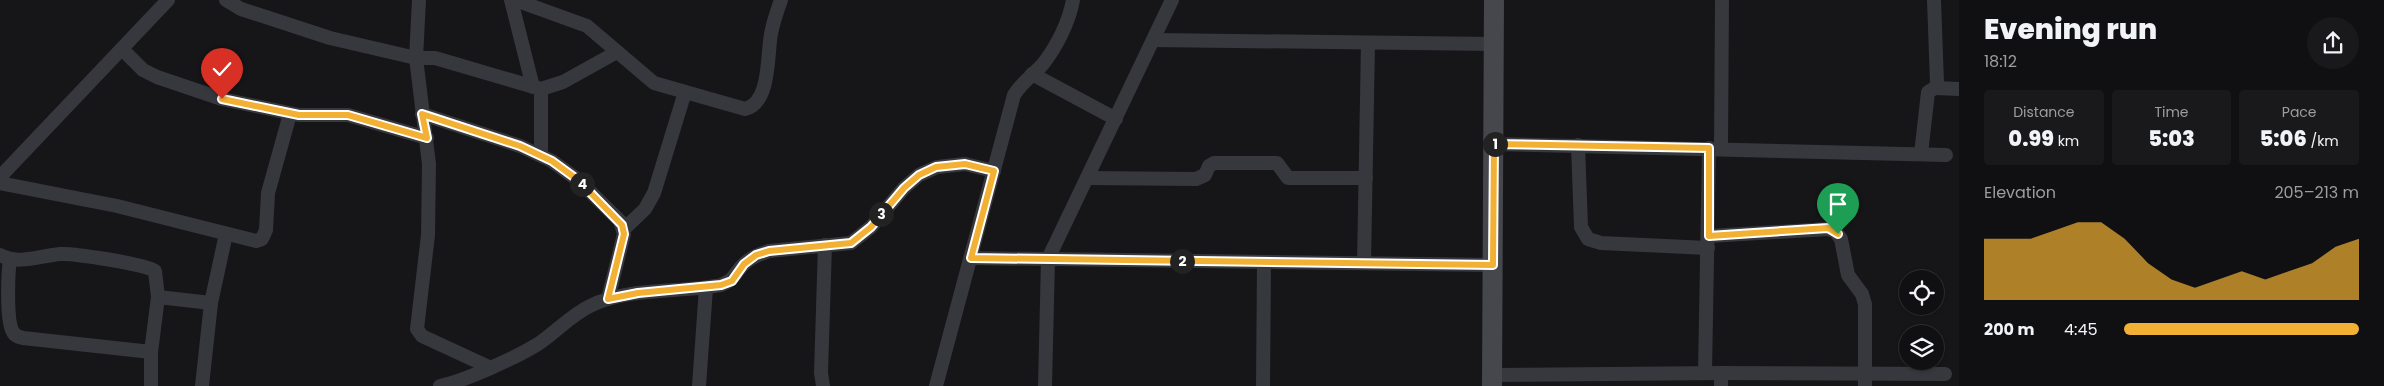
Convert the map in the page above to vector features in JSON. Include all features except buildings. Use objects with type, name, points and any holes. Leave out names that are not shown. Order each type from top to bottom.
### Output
[{"type":"main road","points":[[1492,381],[1494,0]]},
{"type":"street","points":[[0,177],[168,0]]},
{"type":"street","points":[[226,0],[241,9],[322,36],[416,58],[435,58],[537,88],[563,82],[617,52]]},
{"type":"street","points":[[419,0],[416,58],[429,164],[428,235],[417,329],[422,336],[489,367]]},
{"type":"street","points":[[511,0],[537,88],[541,155]]},
{"type":"street","points":[[515,0],[577,20],[592,30],[654,82],[739,108],[751,107],[760,97],[765,84],[771,34],[781,0]]},
{"type":"street","points":[[936,386],[1014,95],[1022,82],[1042,64],[1057,41],[1073,0]]},
{"type":"street","points":[[1045,386],[1048,259],[1172,0]]},
{"type":"street","points":[[1705,373],[1709,242],[1722,0]]},
{"type":"street","points":[[1934,0],[1935,88]]},
{"type":"street","points":[[1153,40],[1494,44]]},
{"type":"street","points":[[1364,263],[1368,43]]},
{"type":"street","points":[[122,49],[143,70],[181,87],[222,99],[290,114],[348,115],[427,138]]},
{"type":"street","points":[[1032,74],[1116,119]]},
{"type":"street","points":[[1921,154],[1928,92],[1935,88],[1959,89]]},
{"type":"street","points":[[608,299],[624,229],[645,209],[654,193],[686,92]]},
{"type":"street","points":[[0,183],[117,206],[256,241],[265,236],[268,193],[290,114]]},
{"type":"street","points":[[422,114],[541,155],[578,180],[620,221],[624,229]]},
{"type":"street","points":[[1494,144],[1946,155]]},
{"type":"street","points":[[1578,145],[1581,227],[1588,239],[1601,243],[1709,242],[1828,228],[1838,234],[1841,239],[1848,274],[1862,294],[1865,304],[1865,380]]},
{"type":"street","points":[[1087,178],[1196,179],[1205,175],[1209,166],[1214,163],[1277,163],[1288,178],[1366,178]]},
{"type":"street","points":[[440,386],[464,379],[536,345],[590,306],[608,299],[638,293],[706,288],[732,281],[744,264],[756,255],[769,251],[851,243],[860,238],[904,188],[919,175],[936,167],[965,164],[994,171]]},
{"type":"street","points":[[202,386],[211,303],[226,234]]},
{"type":"street","points":[[823,386],[821,364],[825,245]]},
{"type":"street","points":[[150,386],[151,352],[158,297],[156,273],[146,267],[62,254],[24,260],[5,257],[11,328],[15,334],[23,338],[151,352]]},
{"type":"street","points":[[971,258],[1493,265]]},
{"type":"street","points":[[1263,386],[1264,262]]},
{"type":"street","points":[[700,386],[706,288]]},
{"type":"street","points":[[158,297],[211,303]]},
{"type":"street","points":[[1492,381],[1570,380],[1705,373],[1721,379],[1865,380],[1945,374]]},
{"type":"route","points":[[222,99],[299,115],[348,115],[427,138],[422,114],[534,151],[567,170],[620,221],[624,229],[608,299],[638,293],[706,288],[721,285],[732,281],[744,264],[756,255],[796,247],[851,243],[860,238],[871,227],[904,188],[919,175],[936,167],[965,164],[994,171],[971,258],[1493,265],[1494,144],[1709,148],[1709,236],[1828,228],[1838,234]]}]
